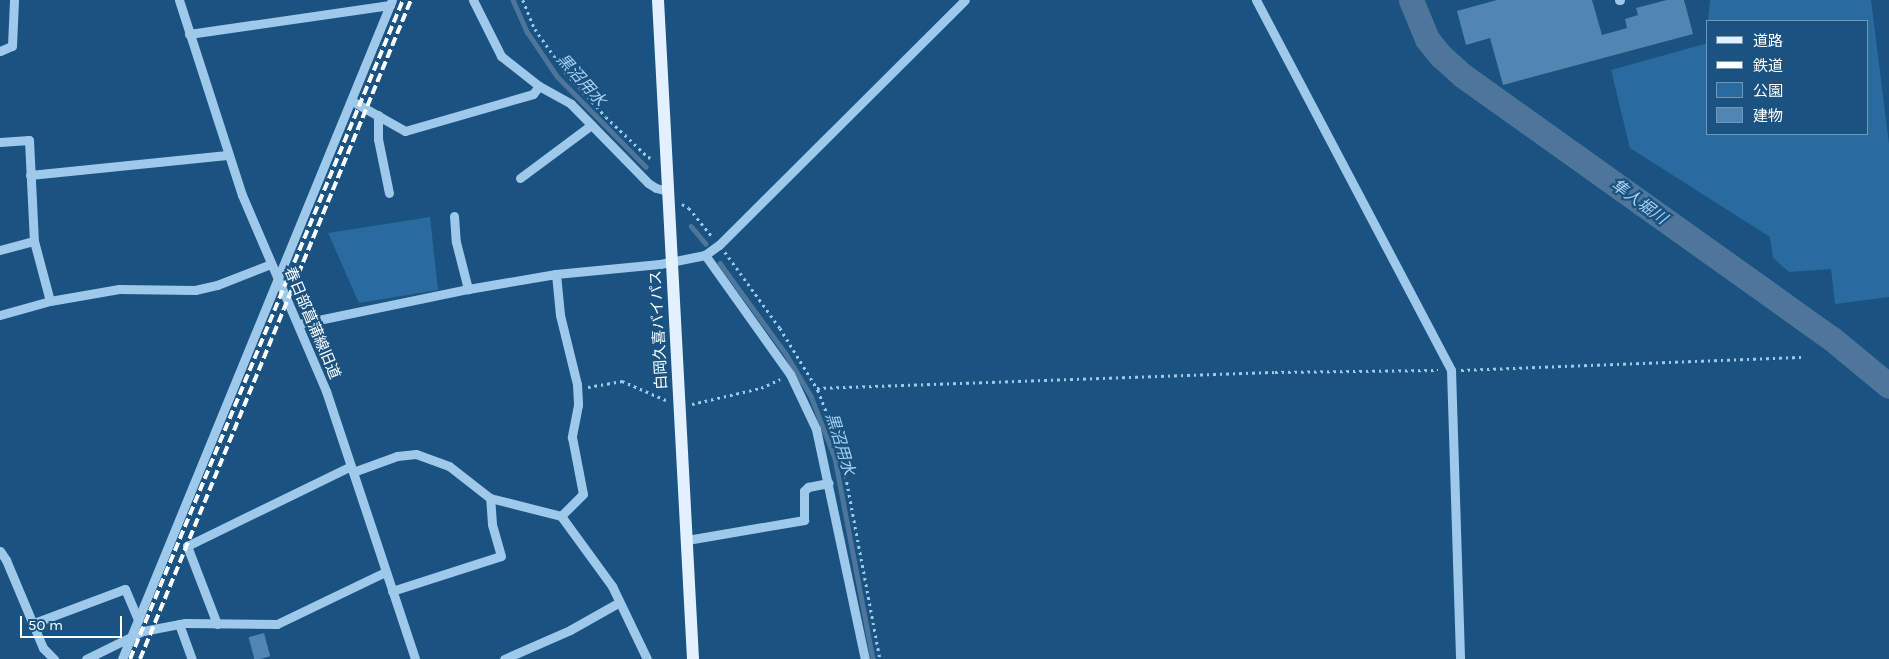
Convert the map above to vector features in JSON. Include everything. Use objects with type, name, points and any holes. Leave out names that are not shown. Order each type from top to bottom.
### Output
[{"type":"main road","name":"白岡久喜バイパス","points":[[658,0],[693,659]]},
{"type":"street","points":[[0,50],[12,46],[14,0]]},
{"type":"street","name":"春日部菖蒲線旧道","points":[[179,0],[227,155],[252,222],[299,324],[326,391],[415,659]]},
{"type":"street","points":[[473,0],[501,56],[539,86],[571,104],[648,183],[656,188],[668,191]]},
{"type":"street","points":[[299,324],[468,288],[556,274],[672,262],[705,254],[720,245],[964,0]]},
{"type":"street","points":[[1256,0],[1451,370],[1460,659]]},
{"type":"street","points":[[189,34],[391,2]]},
{"type":"street","points":[[122,659],[391,2]]},
{"type":"street","points":[[352,101],[405,131],[534,94],[539,86]]},
{"type":"street","points":[[378,115],[378,139],[389,193]]},
{"type":"street","points":[[520,178],[592,124]]},
{"type":"street","points":[[0,142],[29,140],[34,241],[50,301]]},
{"type":"street","points":[[30,175],[227,155]]},
{"type":"street","points":[[454,216],[456,242],[468,288]]},
{"type":"street","points":[[0,250],[34,241]]},
{"type":"street","points":[[705,254],[790,374],[816,429],[865,659]]},
{"type":"street","points":[[0,315],[50,301],[119,289],[195,290],[217,285],[272,264]]},
{"type":"street","points":[[556,274],[560,316],[577,389],[578,405],[572,437],[583,494],[560,516]]},
{"type":"street","points":[[217,624],[187,546],[352,469],[397,456],[416,454],[449,466],[490,498],[560,516],[612,586],[618,603],[647,659]]},
{"type":"street","points":[[687,540],[804,520],[804,491],[808,486],[829,483]]},
{"type":"street","points":[[392,591],[501,556],[492,524],[490,498]]},
{"type":"street","points":[[0,551],[34,623],[43,648],[54,659]]},
{"type":"street","points":[[86,659],[143,631],[179,624],[277,624],[385,572]]},
{"type":"street","points":[[34,623],[125,589],[138,620]]},
{"type":"street","points":[[504,659],[517,657],[618,603]]},
{"type":"street","points":[[179,624],[192,659]]},
{"type":"path","points":[[523,0],[535,29],[566,73],[606,117],[648,157],[654,159]]},
{"type":"path","points":[[682,204],[690,208],[713,238]]},
{"type":"path","points":[[817,388],[1275,372],[1451,370],[1802,357]]},
{"type":"path","points":[[577,389],[622,381],[680,406],[733,396],[761,388],[790,374]]},
{"type":"green space","points":[[1710,0],[1871,0],[1889,144],[1889,297],[1835,304],[1831,269],[1789,272],[1773,258],[1770,237],[1630,148],[1611,70],[1706,44],[1706,135],[1869,135],[1869,20],[1708,20]]},
{"type":"green space","points":[[430,217],[438,290],[359,303],[328,233]]},
{"type":"building","points":[[1497,0],[1592,0],[1602,35],[1627,28],[1625,19],[1638,15],[1636,8],[1667,0],[1684,0],[1693,34],[1503,85],[1490,38],[1466,45],[1457,11]]},
{"type":"building","points":[[264,633],[270,656],[254,659],[249,637]]},
{"type":"waterway","name":"黒沼用水","points":[[513,0],[528,33],[557,76],[646,167]]},
{"type":"waterway","name":"隼人堀川","points":[[1411,0],[1427,39],[1441,56],[1462,75],[1831,338],[1889,386]]},
{"type":"waterway","name":"黒沼用水","points":[[691,226],[706,244]]},
{"type":"waterway","name":"黒沼用水","points":[[720,263],[786,354],[811,396],[835,458],[873,659]]},
{"type":"railway","points":[[130,659],[403,0]]},
{"type":"railway","points":[[140,659],[411,0]]}]
